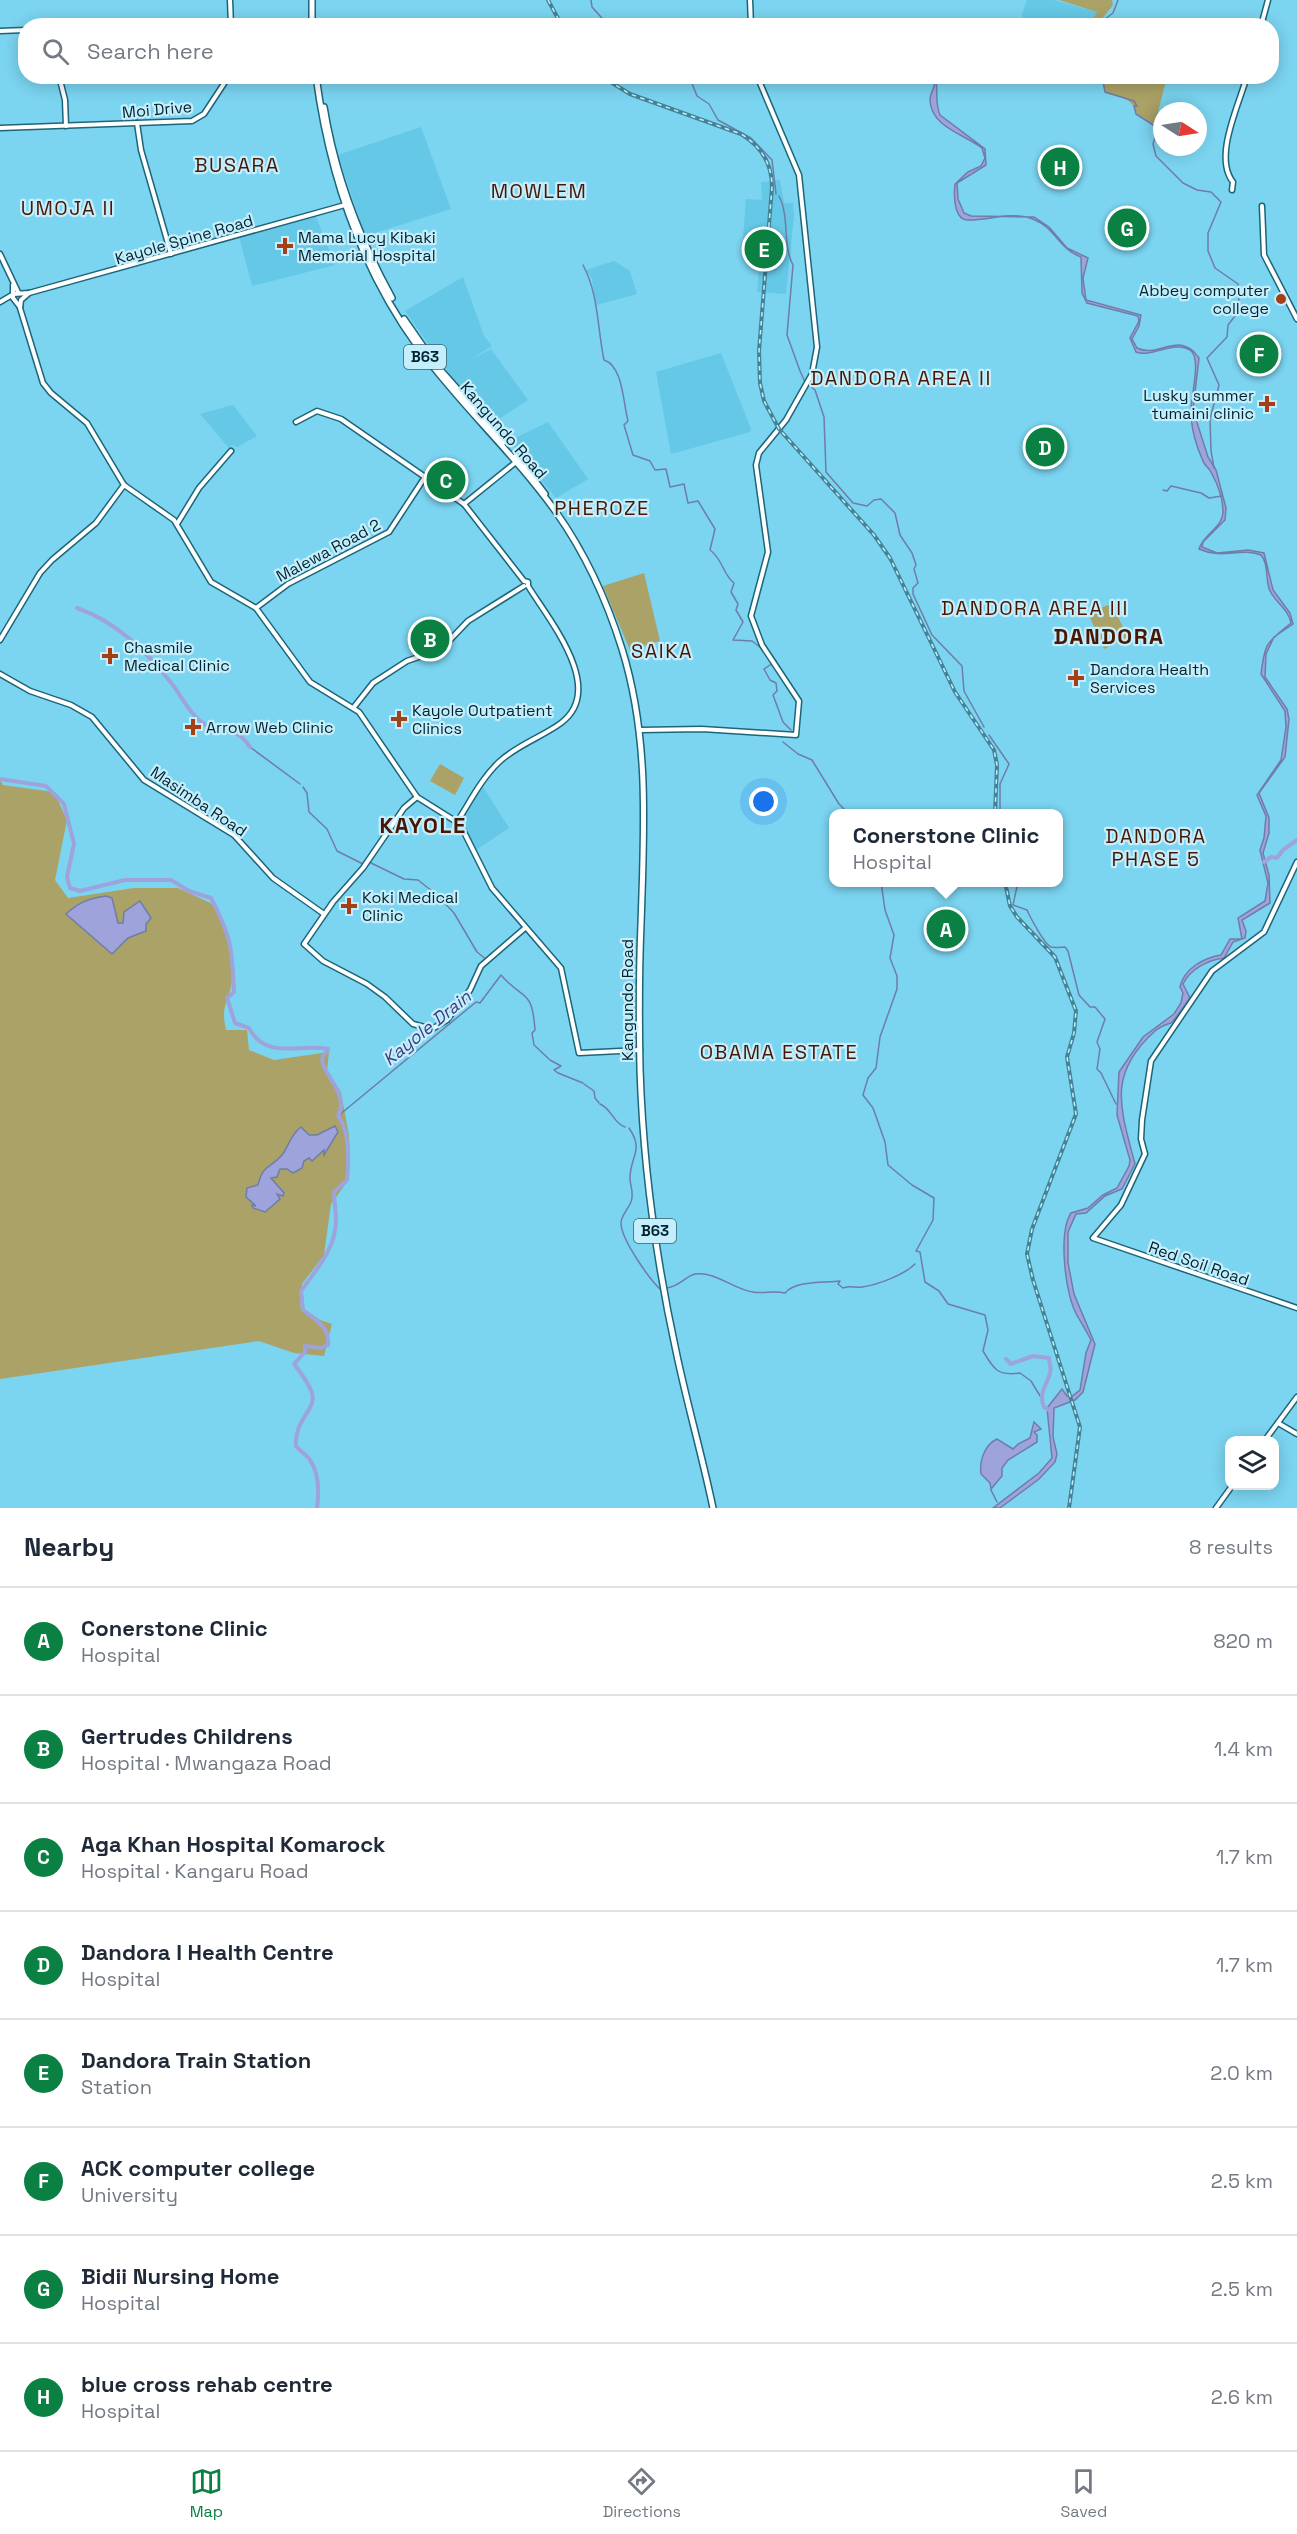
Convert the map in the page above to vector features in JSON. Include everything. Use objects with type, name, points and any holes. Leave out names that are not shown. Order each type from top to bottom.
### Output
[{"type":"highway","points":[[312,0],[312,18]]},
{"type":"highway","name":"Kangundo Road","points":[[319,84],[324,130],[345,206],[356,237],[379,283],[414,342],[452,391],[516,462],[551,506]]},
{"type":"highway","name":"Kangundo Road","points":[[319,84],[327,126],[360,236],[386,287],[436,365],[534,477],[580,549],[608,609],[629,674],[640,730],[645,796],[640,1050],[646,1160],[659,1264],[676,1352],[713,1508]]},
{"type":"main road","points":[[230,0],[231,18]]},
{"type":"main road","points":[[750,0],[751,18]]},
{"type":"main road","points":[[1263,18],[1268,0]]},
{"type":"main road","points":[[0,31],[18,30]]},
{"type":"main road","points":[[61,84],[65,100],[66,126]]},
{"type":"main road","name":"Moi Drive","points":[[0,128],[137,123],[198,118],[204,114],[224,84]]},
{"type":"main road","points":[[640,730],[702,729],[796,735],[799,701],[765,648],[750,613],[768,552],[756,460],[763,447],[786,420],[808,383],[816,356],[816,327],[800,180],[760,84]]},
{"type":"main road","points":[[1232,190],[1233,182],[1227,172],[1224,154],[1245,84]]},
{"type":"main road","points":[[137,123],[141,150],[171,255]]},
{"type":"main road","name":"Kayole Spine Road","points":[[28,293],[345,206]]},
{"type":"main road","points":[[1262,206],[1264,255],[1297,319]]},
{"type":"main road","points":[[0,254],[13,285],[43,382],[51,393],[87,423],[124,485],[170,516],[177,524],[211,582],[256,608],[310,682],[354,708],[417,797],[457,822],[492,888],[525,928],[550,952],[561,968],[579,1053],[640,1050]]},
{"type":"main road","points":[[0,302],[28,293]]},
{"type":"main road","points":[[20,308],[21,299],[28,293]]},
{"type":"main road","points":[[15,296],[21,299]]},
{"type":"main road","points":[[15,296],[21,299]]},
{"type":"main road","points":[[296,422],[317,411],[338,417],[464,504],[525,584],[564,643],[580,681],[578,696],[569,716],[499,761],[482,780],[457,822]]},
{"type":"main road","points":[[177,524],[199,488],[231,452]]},
{"type":"main road","points":[[464,504],[516,462]]},
{"type":"main road","name":"Malewa Road 2","points":[[256,608],[288,584],[389,532],[425,477]]},
{"type":"main road","points":[[0,640],[40,573],[57,555],[91,529],[124,485]]},
{"type":"main road","points":[[354,708],[373,683],[407,661],[433,652],[448,642],[468,621],[525,584]]},
{"type":"main road","name":"Masimba Road","points":[[0,674],[30,691],[71,705],[92,717],[144,780],[234,835],[273,878],[324,914]]},
{"type":"main road","points":[[417,797],[404,808],[363,868],[324,914],[304,944],[322,961],[367,984],[385,997],[413,1024],[429,1029],[444,1023],[470,990],[482,966],[525,928]]},
{"type":"main road","name":"Red Soil Road","points":[[1297,862],[1264,932],[1212,971],[1155,1056],[1148,1070],[1142,1114],[1140,1139],[1145,1154],[1121,1205],[1093,1238],[1297,1308]]},
{"type":"main road","points":[[1268,1436],[1297,1397]]},
{"type":"main road","points":[[1278,1423],[1297,1434]]},
{"type":"main road","points":[[1216,1508],[1229,1490]]},
{"type":"shaded area","points":[[1027,0],[1054,0],[1097,12],[1093,18],[1023,18]]},
{"type":"shaded area","points":[[1059,0],[1112,0],[1113,5],[1103,18],[1093,18],[1097,12]]},
{"type":"shaded area","points":[[935,84],[937,84],[937,105],[940,115],[985,149],[986,165],[957,183],[958,199],[964,213],[971,216],[1002,216],[967,220],[959,215],[955,205],[955,184],[968,172],[981,166],[985,158],[982,148],[950,129],[936,117],[930,100]]},
{"type":"shaded area","points":[[1103,84],[1165,84],[1161,102],[1153,102],[1153,124],[1137,114],[1132,104],[1121,97],[1105,93]]},
{"type":"shaded area","points":[[421,127],[451,209],[365,236],[338,155]]},
{"type":"shaded area","points":[[780,180],[784,203],[793,203],[794,216],[786,294],[757,292],[760,258],[743,239],[746,199],[762,200],[761,182]]},
{"type":"shaded area","name":"Mama Lucy Kibaki Memorial Hospital","points":[[315,214],[335,265],[252,286],[239,236]]},
{"type":"shaded area","points":[[1024,217],[1034,217],[1049,227],[1067,248],[1088,258],[1083,278],[1086,300],[1141,315],[1139,326],[1132,339],[1137,348],[1153,350],[1176,345],[1184,346],[1199,358],[1193,410],[1208,457],[1216,470],[1226,508],[1225,520],[1203,542],[1202,547],[1217,553],[1248,550],[1264,553],[1273,590],[1290,613],[1293,624],[1275,636],[1291,623],[1288,614],[1270,591],[1265,563],[1261,555],[1245,552],[1223,554],[1208,552],[1199,549],[1201,544],[1220,522],[1223,511],[1217,486],[1204,462],[1192,428],[1191,409],[1196,371],[1194,355],[1184,347],[1149,353],[1136,352],[1130,338],[1139,321],[1138,316],[1087,303],[1082,293],[1081,257],[1067,249],[1048,228],[1035,220]]},
{"type":"shaded area","points":[[614,261],[630,271],[637,294],[596,305],[592,279],[586,270]]},
{"type":"shaded area","points":[[463,277],[484,336],[492,346],[470,360],[491,349],[528,400],[491,424],[449,373],[405,311]]},
{"type":"shaded area","points":[[721,353],[751,429],[750,432],[671,454],[656,372]]},
{"type":"shaded area","points":[[233,405],[257,436],[237,447],[232,445],[229,448],[200,414]]},
{"type":"shaded area","points":[[548,422],[588,479],[556,498],[509,441]]},
{"type":"shaded area","points":[[644,573],[660,641],[630,650],[603,586]]},
{"type":"shaded area","points":[[1108,605],[1115,611],[1128,637],[1104,649],[1088,613]]},
{"type":"shaded area","points":[[1274,638],[1266,654],[1265,677],[1287,709],[1289,719],[1285,757],[1259,793],[1269,818],[1269,833],[1263,853],[1269,875],[1270,903],[1242,920],[1246,931],[1245,938],[1242,939],[1238,918],[1265,901],[1268,883],[1260,850],[1264,838],[1266,816],[1257,795],[1281,760],[1286,727],[1285,711],[1261,674],[1266,649]]},
{"type":"shaded area","points":[[440,764],[464,778],[455,795],[430,781]]},
{"type":"shaded area","points":[[0,780],[3,785],[54,792],[67,820],[55,880],[68,898],[134,888],[178,888],[215,905],[232,960],[232,979],[224,1014],[226,1030],[247,1030],[249,1050],[274,1060],[329,1052],[327,1071],[341,1092],[349,1136],[350,1160],[347,1182],[331,1204],[324,1255],[302,1284],[300,1306],[320,1320],[332,1324],[324,1356],[294,1353],[259,1341],[0,1379]]},
{"type":"shaded area","points":[[481,784],[509,828],[476,850],[460,817]]},
{"type":"shaded area","points":[[106,896],[112,898],[118,923],[123,923],[124,912],[140,901],[151,918],[146,924],[146,931],[128,938],[112,954],[66,914],[84,902]]},
{"type":"shaded area","points":[[1230,939],[1242,939],[1233,942],[1224,958],[1206,963],[1190,974],[1183,984],[1190,998],[1172,1022],[1155,1031],[1130,1062],[1121,1092],[1125,1125],[1135,1164],[1122,1189],[1105,1196],[1086,1213],[1076,1214],[1068,1232],[1068,1263],[1074,1294],[1095,1344],[1083,1392],[1075,1400],[1054,1408],[1053,1437],[1057,1454],[1055,1462],[1039,1479],[1000,1508],[993,1508],[1039,1473],[1052,1458],[1047,1408],[1062,1389],[1067,1396],[1071,1397],[1080,1390],[1086,1353],[1091,1340],[1073,1308],[1065,1265],[1065,1235],[1071,1213],[1088,1208],[1103,1195],[1117,1188],[1129,1166],[1130,1160],[1117,1115],[1119,1072],[1143,1037],[1174,1014],[1181,1003],[1182,980],[1190,969],[1202,961],[1221,955]]},
{"type":"shaded area","points":[[335,1126],[338,1132],[324,1155],[324,1150],[312,1161],[309,1158],[304,1161],[302,1168],[293,1173],[287,1169],[280,1169],[277,1177],[271,1178],[284,1193],[283,1196],[277,1194],[280,1199],[265,1212],[253,1208],[252,1205],[256,1206],[246,1197],[247,1188],[258,1185],[262,1173],[282,1155],[297,1130],[301,1127],[309,1135],[317,1135]]},
{"type":"shaded area","points":[[1034,1422],[1041,1429],[1034,1432],[1037,1435],[1037,1442],[1008,1460],[1002,1468],[1002,1476],[991,1489],[990,1483],[981,1474],[982,1458],[987,1448],[997,1439],[1013,1449],[1030,1438]]},
{"type":"waterway","points":[[591,0],[592,7],[602,18]]},
{"type":"waterway","points":[[1106,18],[1113,13],[1118,0]]},
{"type":"waterway","points":[[692,84],[697,96],[709,104],[718,120],[751,138],[772,160],[776,194]]},
{"type":"waterway","points":[[1104,84],[1105,92],[1134,101],[1137,106],[1134,106],[1136,114],[1158,128],[1153,144],[1156,156],[1183,183],[1197,190],[1211,192],[1221,202],[1208,233],[1208,251],[1215,268],[1238,284],[1240,294],[1235,316],[1228,325],[1227,337],[1207,358],[1219,385],[1210,419],[1214,468]]},
{"type":"waterway","points":[[779,196],[793,265],[787,335],[800,371],[805,382],[815,390],[824,417],[826,472],[853,503],[867,506],[874,500],[881,499],[895,513],[900,535],[912,553],[916,565],[914,569],[918,583],[913,588],[913,594],[932,635],[962,666],[964,691],[984,727]]},
{"type":"waterway","points":[[583,265],[595,300],[604,360],[615,369],[619,377],[628,421],[624,425],[633,455],[650,461],[655,470],[666,469],[670,487],[684,484],[688,503],[698,501],[715,529],[710,550],[734,583],[731,592],[738,604],[736,610],[743,622],[733,640],[752,641],[760,647]]},
{"type":"waterway","points":[[1163,490],[1167,491],[1171,486],[1201,493],[1209,498],[1222,496]]},
{"type":"waterway","points":[[77,608],[105,621],[142,650],[200,721],[207,726],[237,734],[250,747]]},
{"type":"waterway","points":[[769,652],[776,661],[764,669],[770,680],[776,683],[777,691],[773,695],[783,722],[791,730]]},
{"type":"waterway","points":[[989,735],[1009,764],[1000,784],[1000,809]]},
{"type":"waterway","points":[[783,742],[798,754],[812,760],[844,809]]},
{"type":"waterway","points":[[250,747],[300,784]]},
{"type":"waterway","points":[[0,779],[46,786],[64,804],[74,844],[67,877],[70,888],[80,891],[125,880],[171,880],[189,891],[211,898],[230,944],[234,992],[227,998],[235,1023],[249,1028],[256,1038],[274,1048],[328,1049],[322,1062],[340,1099],[341,1107],[338,1116],[347,1138],[347,1180],[334,1192],[336,1217],[333,1240],[319,1267],[301,1291],[303,1310],[327,1333],[328,1345],[321,1348],[305,1346],[305,1352],[294,1364],[307,1382],[313,1399],[298,1429],[296,1446],[313,1465],[317,1477],[317,1508]]},
{"type":"waterway","points":[[303,787],[307,793],[309,812],[327,829],[337,851],[363,864]]},
{"type":"waterway","points":[[1264,862],[1271,857],[1277,858],[1283,850],[1297,840]]},
{"type":"waterway","name":"Kayole Drain","points":[[369,862],[404,879],[418,880],[437,895],[454,913],[477,952],[487,960]]},
{"type":"waterway","points":[[882,887],[885,910],[894,935],[890,958],[897,976],[897,989],[880,1037],[876,1068],[868,1078],[863,1095],[873,1108],[885,1142],[888,1165],[912,1185],[934,1198],[933,1220],[916,1251],[920,1252],[925,1282],[939,1291],[948,1304],[985,1315],[988,1330],[983,1351],[990,1363],[997,1370],[1006,1374],[1020,1373],[1031,1381],[1042,1399]]},
{"type":"waterway","points":[[1017,887],[1013,905],[1027,910],[1048,945],[1065,947],[1079,995],[1090,1007],[1095,1007],[1105,1019],[1097,1042],[1100,1049],[1097,1069],[1116,1104]]},
{"type":"waterway","name":"Kayole Drain","points":[[338,1116],[476,1002],[480,1003],[501,975],[529,1001],[534,1016],[535,1030],[532,1033],[534,1045],[549,1059]]},
{"type":"waterway","name":"Kayole Drain","points":[[550,1060],[561,1066],[554,1070],[558,1073],[583,1083]]},
{"type":"waterway","name":"Kayole Drain","points":[[584,1084],[594,1091],[599,1103]]},
{"type":"waterway","name":"Kayole Drain","points":[[600,1104],[625,1127]]},
{"type":"waterway","name":"Kayole Drain","points":[[629,1128],[634,1136],[636,1148],[630,1172],[632,1199],[621,1220],[622,1230],[637,1260],[661,1290]]},
{"type":"waterway","name":"Kayole Drain","points":[[667,1288],[695,1274],[710,1275],[746,1291],[757,1292],[785,1293],[803,1284],[840,1281],[838,1284],[843,1288],[862,1287],[890,1279],[915,1264]]},
{"type":"waterway","points":[[1006,1359],[1011,1364],[1033,1356],[1049,1358],[1051,1371],[1042,1402],[1044,1407],[1051,1411]]},
{"type":"waterway","points":[[991,1490],[997,1502]]},
{"type":"railway","points":[[548,0],[558,18]]},
{"type":"railway","points":[[614,84],[630,94],[741,134],[764,156],[770,171],[772,187],[759,351],[760,383],[764,401],[779,429],[874,535],[890,558],[955,692],[994,750],[997,765],[995,809]]},
{"type":"railway","points":[[1006,887],[1010,906],[1017,917],[1055,957],[1076,1011],[1074,1033],[1067,1057],[1076,1114],[1032,1229],[1027,1254],[1033,1280],[1080,1427],[1069,1508]]},
{"type":"place","name":"blue cross rehab centre","points":[[1060,167]]},
{"type":"place","name":"Bidii Nursing Home","points":[[1127,228]]},
{"type":"place","name":"Mama Lucy Kibaki Memorial Hospital","points":[[285,246]]},
{"type":"place","name":"Dandora Train Station","points":[[764,249]]},
{"type":"place","name":"Abbey computer college","points":[[1281,299]]},
{"type":"place","name":"ACK computer college","points":[[1259,354]]},
{"type":"place","name":"Lusky summer tumaini clinic","points":[[1267,404]]},
{"type":"place","name":"Dandora I Health Centre","points":[[1045,447]]},
{"type":"place","name":"Aga Khan Hospital Komarock","points":[[446,480]]},
{"type":"place","name":"Gertrudes Childrens","points":[[430,639]]},
{"type":"place","name":"Chasmile Medical Clinic","points":[[110,656]]},
{"type":"place","name":"Dandora Health Services","points":[[1076,678]]},
{"type":"place","name":"Kayole Outpatient Clinics","points":[[399,719]]},
{"type":"place","name":"Arrow Web Clinic","points":[[193,727]]},
{"type":"place","name":"Koki Medical Clinic","points":[[349,906]]},
{"type":"place","name":"Conerstone Clinic","points":[[946,929]]},
{"type":"district","name":"BUSARA","points":[[237,165]]},
{"type":"district","name":"MOWLEM","points":[[539,191]]},
{"type":"district","name":"UMOJA II","points":[[68,208]]},
{"type":"district","name":"DANDORA AREA II","points":[[901,378]]},
{"type":"district","name":"PHEROZE","points":[[602,508]]},
{"type":"district","name":"DANDORA AREA III","points":[[1035,608]]},
{"type":"district","name":"DANDORA","points":[[1109,636]]},
{"type":"district","name":"SAIKA","points":[[662,651]]},
{"type":"district","name":"KAYOLE","points":[[423,825]]},
{"type":"district","name":"DANDORA PHASE 5","points":[[1156,848]]},
{"type":"district","name":"OBAMA ESTATE","points":[[779,1052]]}]
